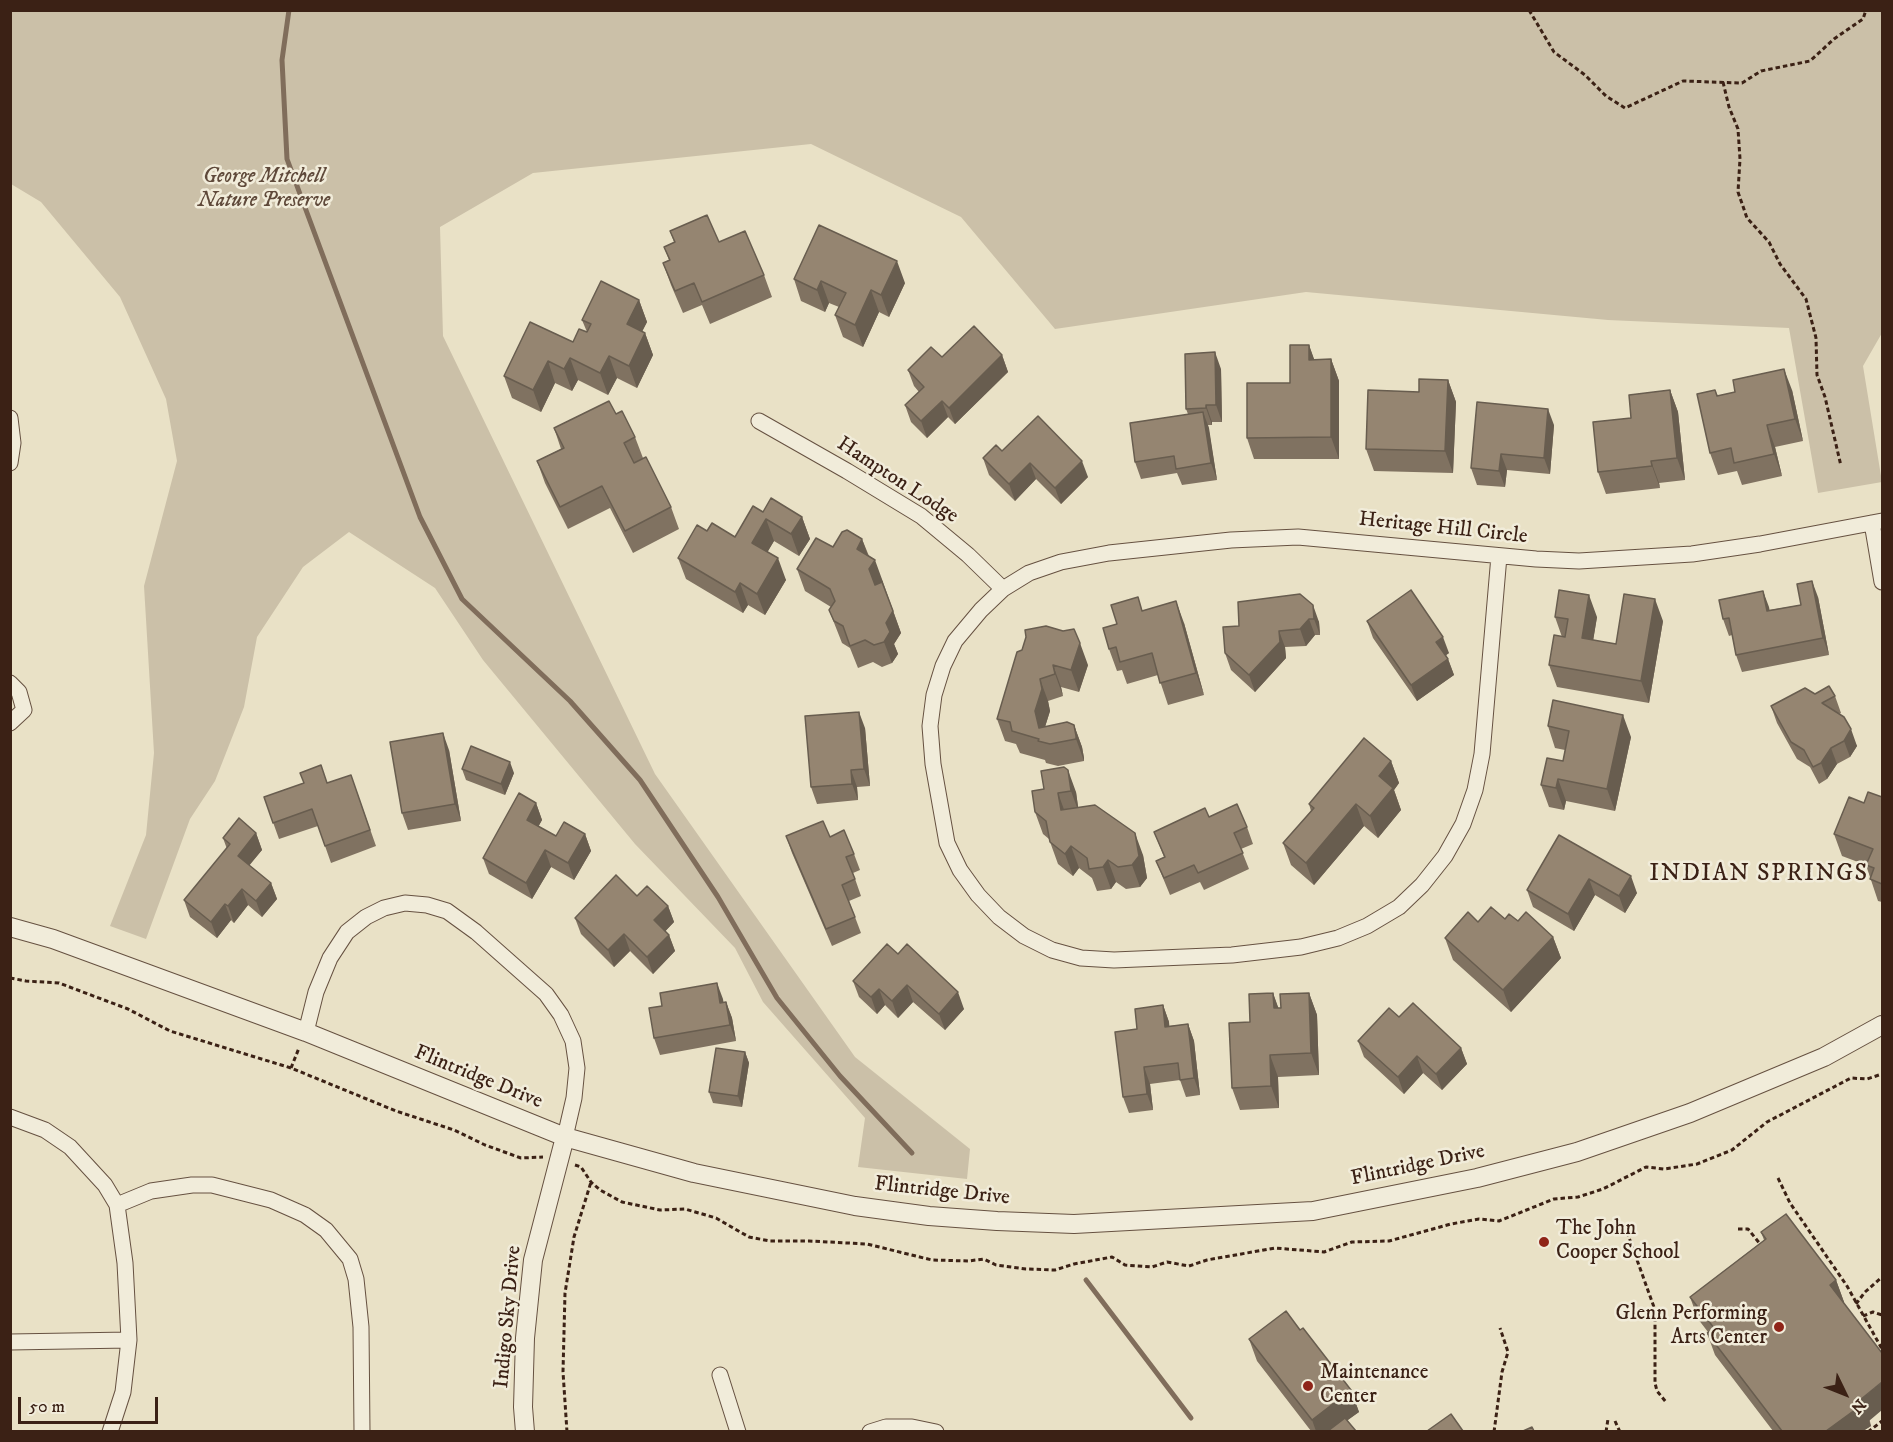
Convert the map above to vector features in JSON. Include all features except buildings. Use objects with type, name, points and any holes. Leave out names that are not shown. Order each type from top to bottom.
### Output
[{"type":"street","points":[[10,418],[13,443],[10,463]]},
{"type":"street","name":"Hampton Lodge","points":[[759,421],[921,516],[1004,589]]},
{"type":"street","points":[[1877,522],[1882,582]]},
{"type":"street","name":"Heritage Hill Circle","points":[[1499,556],[1482,754],[1475,790],[1463,824],[1445,855],[1422,885],[1399,907],[1367,926],[1338,938],[1301,947],[1232,955],[1114,960],[1081,958],[1052,950],[1024,936],[999,917],[978,895],[960,870],[947,843],[933,764],[930,726],[933,705],[943,666],[955,641],[981,610],[1004,589],[1029,573],[1061,562],[1109,553],[1231,540],[1309,538],[1499,556],[1579,561],[1692,554],[1877,522]]},
{"type":"street","points":[[10,683],[19,692],[24,710],[10,723]]},
{"type":"street","points":[[306,1032],[316,993],[330,958],[347,932],[366,917],[384,908],[405,903],[427,905],[447,911],[476,932],[546,994],[561,1015],[573,1041],[577,1068],[566,1137]]},
{"type":"street","name":"Flintridge Drive","points":[[10,927],[53,939],[306,1032],[566,1137],[694,1173],[855,1206],[929,1216],[1074,1224],[1313,1211],[1477,1178],[1611,1142],[1690,1113],[1815,1061],[1882,1025]]},
{"type":"street","points":[[10,1117],[45,1130],[70,1147],[105,1185],[117,1205],[125,1263],[129,1340],[123,1392],[110,1431]]},
{"type":"street","name":"Indigo Sky Drive","points":[[525,1431],[523,1407],[525,1338],[533,1260],[566,1137]]},
{"type":"street","points":[[117,1205],[151,1191],[192,1185],[212,1185],[271,1200],[304,1215],[326,1230],[350,1259],[356,1279],[361,1327],[362,1431]]},
{"type":"street","points":[[10,1342],[129,1340]]},
{"type":"street","points":[[720,1375],[738,1431]]},
{"type":"street","points":[[870,1431],[886,1427],[912,1427],[936,1431]]},
{"type":"path","points":[[1529,10],[1554,52],[1585,75],[1606,96],[1625,108],[1683,81],[1742,82],[1761,71],[1810,61],[1834,39],[1863,19],[1866,10]]},
{"type":"path","points":[[1723,82],[1729,107],[1738,129],[1740,159],[1738,192],[1747,218],[1769,243],[1780,264],[1806,298],[1816,338],[1816,375],[1825,398],[1840,466]]},
{"type":"path","points":[[10,978],[59,983],[128,1009],[170,1031],[291,1068],[521,1158],[548,1156],[581,1167],[600,1191],[622,1202],[660,1210],[686,1209],[716,1218],[749,1237],[771,1241],[867,1244],[932,1260],[984,1259],[996,1265],[1026,1269],[1056,1270],[1112,1257],[1125,1265],[1152,1267],[1167,1262],[1189,1266],[1207,1260],[1275,1248],[1324,1252],[1352,1242],[1389,1241],[1479,1219],[1499,1221],[1554,1199],[1578,1197],[1603,1189],[1646,1167],[1664,1168],[1696,1164],[1732,1150],[1767,1122],[1851,1078],[1867,1079],[1882,1074]]},
{"type":"path","points":[[1778,1178],[1790,1203],[1847,1286],[1882,1349],[1874,1354]]},
{"type":"path","points":[[567,1431],[562,1372],[565,1293],[574,1237],[591,1182]]},
{"type":"path","points":[[1738,1229],[1746,1228],[1751,1231],[1761,1246]]},
{"type":"path","points":[[1628,1232],[1655,1310],[1655,1383],[1657,1391],[1666,1402]]},
{"type":"path","points":[[1856,1304],[1864,1292],[1882,1276]]},
{"type":"path","points":[[1863,1316],[1873,1312],[1882,1315]]},
{"type":"path","points":[[1494,1431],[1502,1372],[1508,1352],[1500,1328]]},
{"type":"path","points":[[1606,1431],[1608,1419]]},
{"type":"path","points":[[1865,1431],[1882,1420]]},
{"type":"path","points":[[1615,1421],[1620,1431]]},
{"type":"green space","name":"George Mitchell Nature Preserve","points":[[11,10],[1882,11],[1882,333],[1863,366],[1882,482],[1818,493],[1789,328],[1608,320],[1306,292],[1055,329],[961,217],[811,144],[533,173],[440,227],[443,336],[655,774],[855,1057],[970,1149],[967,1179],[858,1167],[865,1118],[763,1002],[735,948],[635,844],[483,660],[435,588],[349,532],[303,567],[257,637],[244,707],[215,781],[190,819],[146,939],[110,926],[146,835],[154,753],[144,586],[177,461],[166,399],[120,297],[41,202],[11,184]]},
{"type":"waterway","points":[[289,10],[282,60],[287,159],[420,517],[462,599],[570,701],[640,780],[718,897],[777,998],[840,1076],[912,1153]]},
{"type":"waterway","points":[[1086,1280],[1191,1418]]},
{"type":"place","name":"The John Cooper School","points":[[1544,1242]]},
{"type":"place","name":"Glenn Performing Arts Center","points":[[1779,1327]]},
{"type":"place","name":"Maintenance Center","points":[[1308,1386]]},
{"type":"district","name":"INDIAN SPRINGS","points":[[1759,875]]}]
